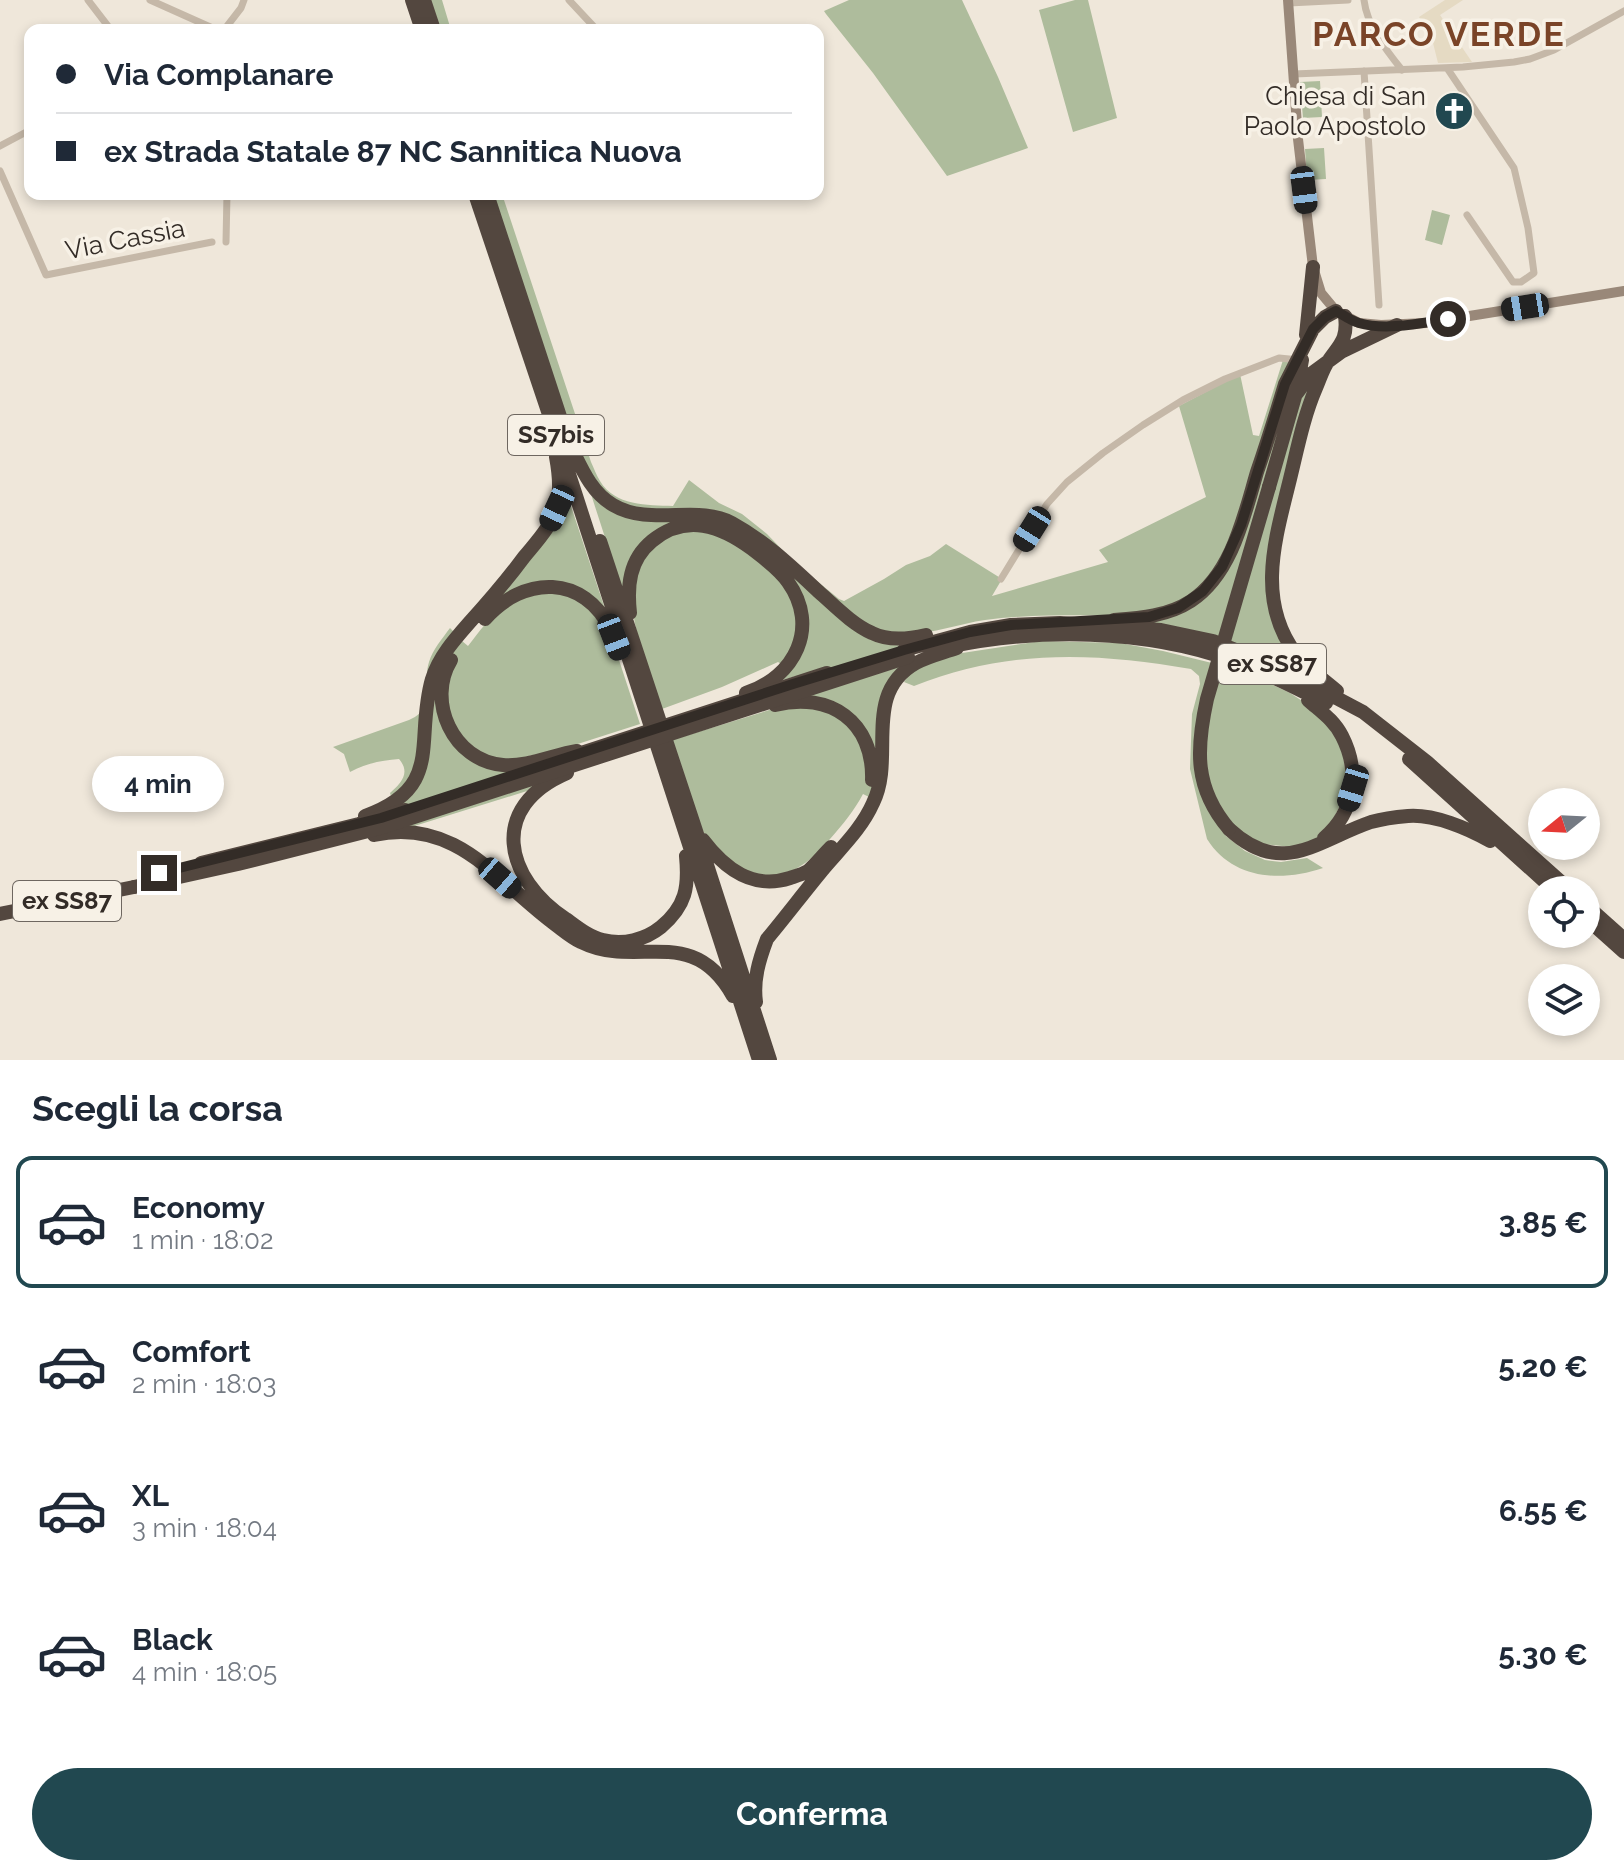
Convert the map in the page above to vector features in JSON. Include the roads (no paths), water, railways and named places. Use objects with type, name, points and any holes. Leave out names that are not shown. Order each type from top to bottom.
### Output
[{"type":"highway","points":[[412,0],[420,24]]},
{"type":"highway","points":[[424,0],[432,24]]},
{"type":"highway","name":"SS7bis","points":[[477,200],[759,1060]]},
{"type":"highway","name":"SS7bis","points":[[489,200],[770,1060]]},
{"type":"highway","points":[[1313,267],[1310,311],[1296,393],[1207,699],[1200,760],[1209,802],[1229,829],[1249,846],[1282,854],[1313,848],[1374,821],[1411,815],[1468,829],[1521,860]]},
{"type":"highway","points":[[1060,623],[1133,619],[1164,613],[1192,600],[1203,591],[1222,567],[1241,525],[1285,384],[1318,323],[1341,314],[1346,326],[1342,343],[1327,362],[1306,418],[1273,547],[1272,588],[1275,608],[1296,653],[1363,712]]},
{"type":"highway","points":[[1296,393],[1311,374],[1341,352],[1397,325]]},
{"type":"highway","points":[[1301,353],[1310,364],[1316,366],[1327,362]]},
{"type":"highway","points":[[539,386],[557,460],[560,485],[557,508],[548,527],[462,639],[444,676],[441,698],[453,735],[469,752],[491,763],[527,763],[564,753],[591,755]]},
{"type":"highway","points":[[568,441],[591,485],[613,505],[643,515],[707,516],[729,521],[842,613],[905,654],[889,691],[882,719],[881,785],[867,815],[839,845],[806,873],[779,881],[754,881],[715,856],[697,834]]},
{"type":"highway","points":[[639,661],[628,595],[632,566],[652,541],[672,529],[700,524],[720,529],[760,548],[792,588],[801,608],[802,634],[796,652],[782,673],[758,689],[716,708]]},
{"type":"highway","points":[[331,836],[353,820],[380,810],[408,791],[416,779],[424,754],[427,708],[433,678],[444,655],[496,606],[515,594],[541,587],[563,589],[586,599],[604,616],[623,661],[634,677]]},
{"type":"highway","name":"ex SS87","points":[[0,914],[331,836],[380,828],[716,708],[1011,625],[1060,623],[1161,630],[1213,641],[1278,667],[1363,712],[1427,762],[1554,876]]},
{"type":"highway","name":"ex SS87","points":[[973,637],[1096,635],[1171,644],[1232,660],[1362,722],[1415,764],[1539,876]]},
{"type":"highway","name":"ex SS87","points":[[591,755],[751,708],[905,654]]},
{"type":"highway","points":[[1292,687],[1328,717],[1342,735],[1352,762],[1353,788],[1345,814],[1313,848]]},
{"type":"highway","points":[[751,708],[793,702],[836,708],[854,723],[863,736],[873,765],[867,797],[851,827],[767,939],[758,961],[754,990],[759,1030]]},
{"type":"highway","points":[[591,755],[530,797],[519,812],[515,827],[512,846],[519,867],[550,914],[604,940],[634,942],[657,931],[676,914],[688,882],[677,809]]},
{"type":"highway","points":[[331,836],[349,840],[383,833],[431,835],[453,843],[477,858],[550,914],[580,942],[599,949],[690,955],[714,969],[732,993],[759,1060]]},
{"type":"highway","name":"ex SS87","points":[[0,905],[134,883]]},
{"type":"highway","points":[[1600,918],[1624,939]]},
{"type":"highway","points":[[1600,931],[1624,952]]},
{"type":"main road","points":[[1289,2],[1298,139],[1313,267],[1321,293],[1341,314],[1359,323],[1426,323],[1624,291]]},
{"type":"street","points":[[88,0],[106,24]]},
{"type":"street","points":[[150,0],[204,24]]},
{"type":"street","points":[[229,24],[244,0]]},
{"type":"street","points":[[569,0],[591,24]]},
{"type":"street","points":[[1289,2],[1348,0]]},
{"type":"street","points":[[1364,0],[1372,25],[1402,70]]},
{"type":"street","points":[[1294,74],[1497,65],[1543,54],[1624,11]]},
{"type":"street","points":[[1447,68],[1514,168],[1528,228],[1534,273],[1521,282],[1513,282],[1467,215]]},
{"type":"street","points":[[1364,71],[1379,305]]},
{"type":"street","points":[[0,146],[24,133]]},
{"type":"street","name":"Via Cassia","points":[[0,171],[46,275],[212,242]]},
{"type":"street","points":[[226,242],[227,200]]},
{"type":"street","points":[[1001,579],[1047,504],[1067,482],[1103,453],[1183,400],[1225,379],[1301,353]]},
{"type":"place","name":"Chiesa di San Paolo Apostolo","points":[[1454,111]]},
{"type":"district","name":"PARCO VERDE","points":[[1439,34]]}]
